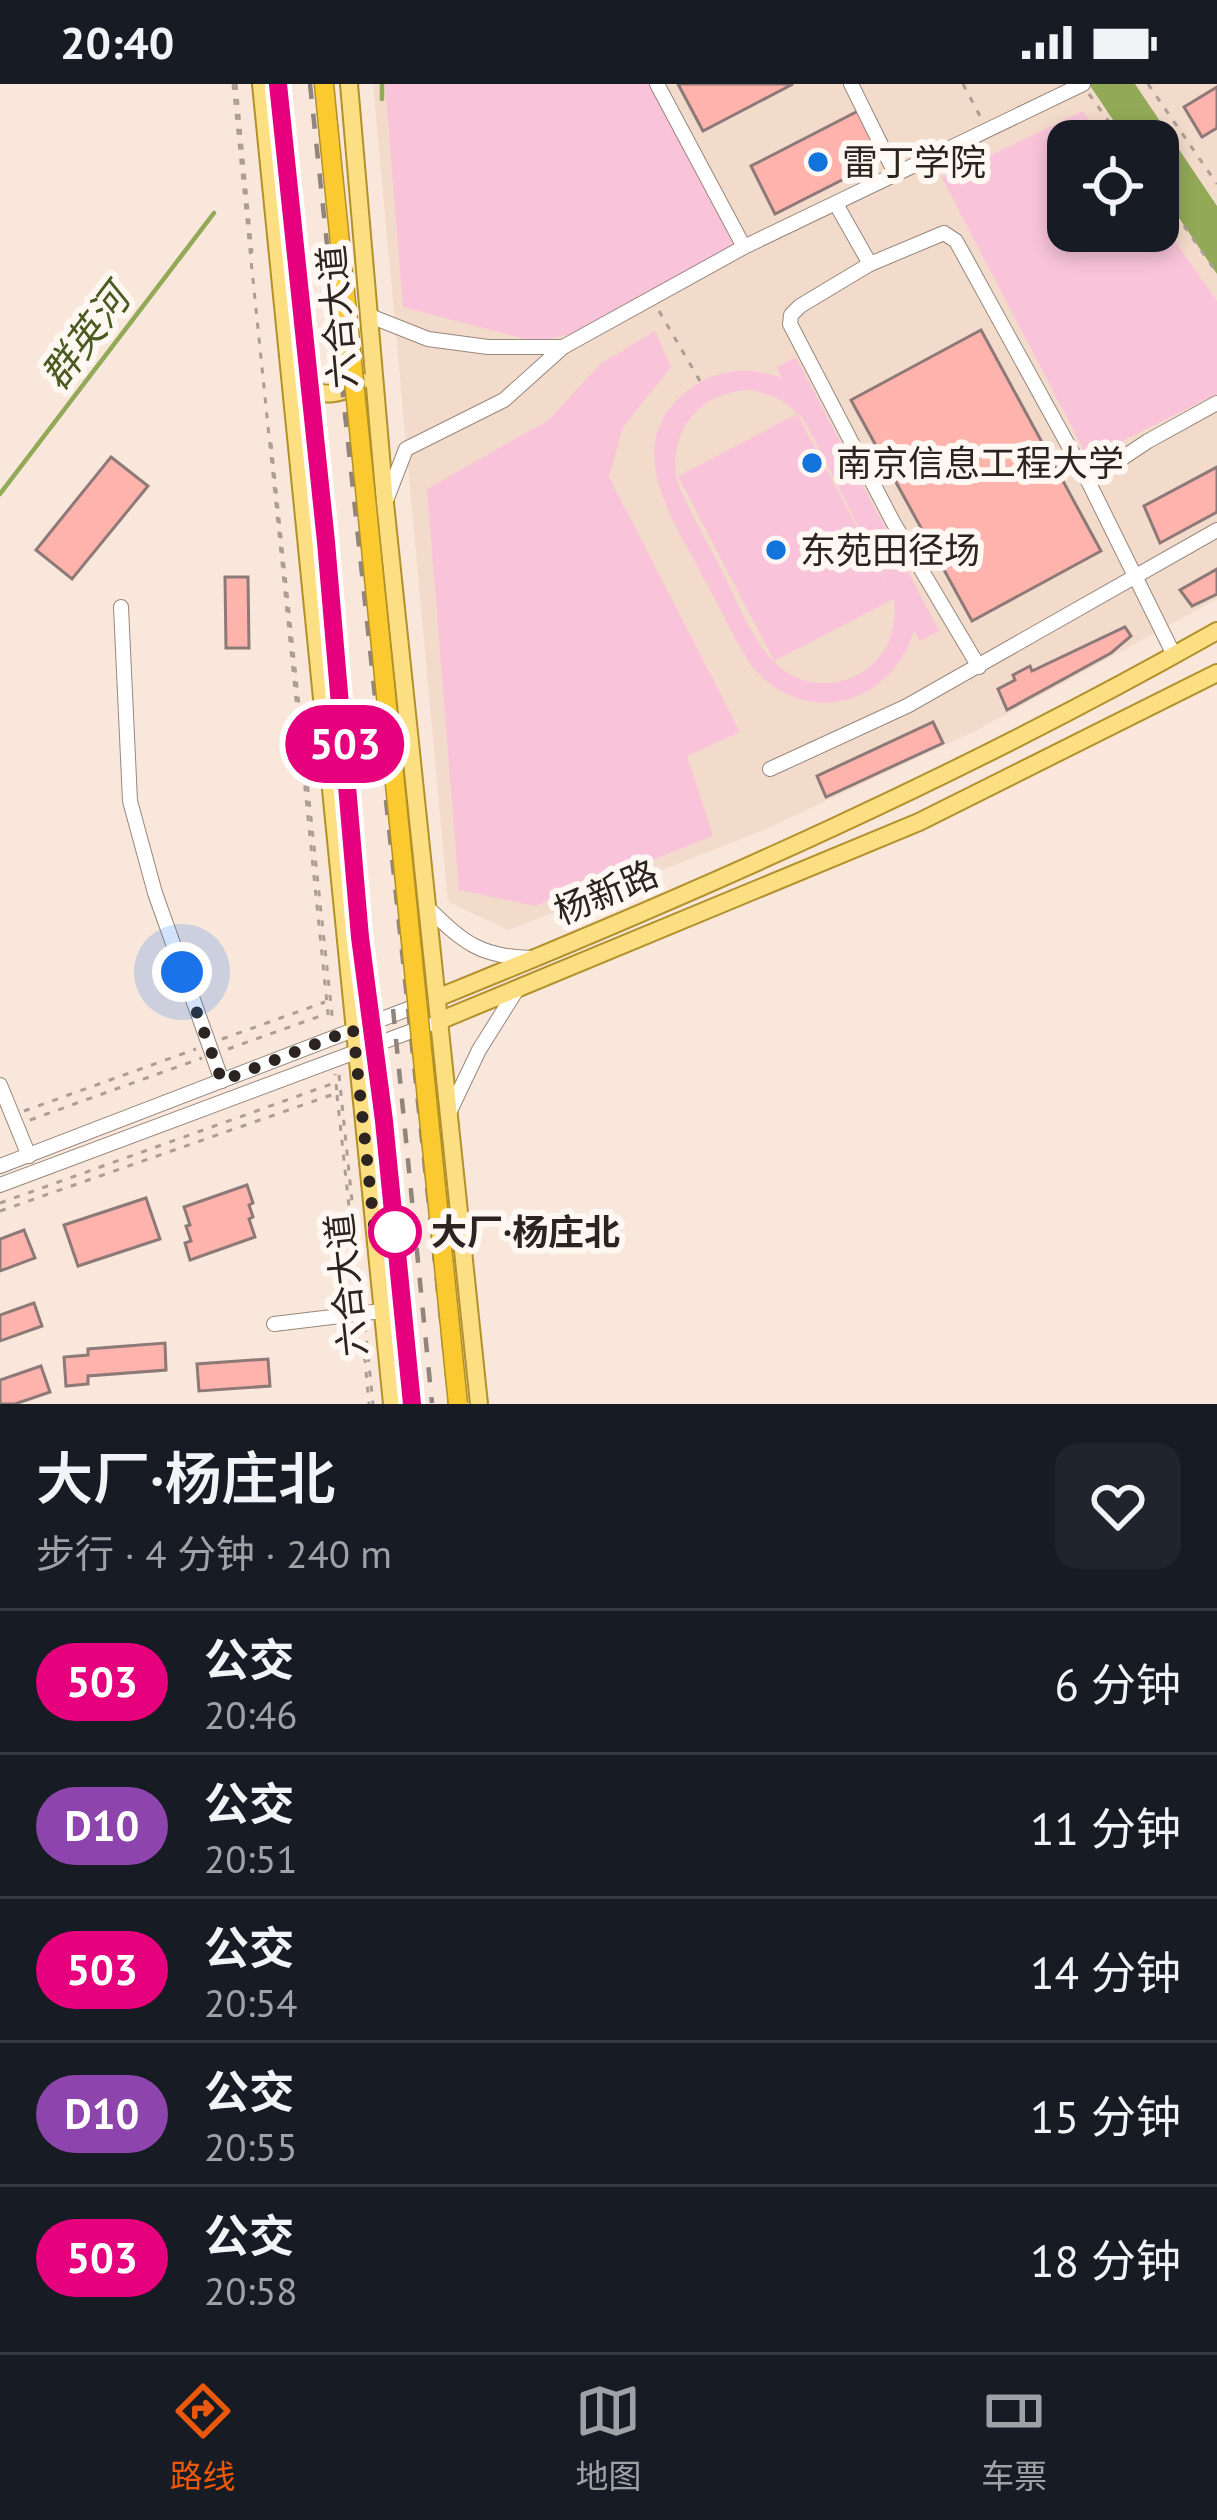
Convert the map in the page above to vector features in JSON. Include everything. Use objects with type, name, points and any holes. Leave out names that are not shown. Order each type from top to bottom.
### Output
[{"type":"highway","points":[[278,84],[326,542],[360,937],[412,1404]]},
{"type":"highway","points":[[324,84],[458,1404]]},
{"type":"main road","name":"六合大道","points":[[262,84],[356,1051],[369,1313],[392,1404]]},
{"type":"main road","name":"六合大道","points":[[349,84],[385,503],[479,1404]]},
{"type":"main road","points":[[292,379],[316,395],[349,391],[375,370]]},
{"type":"main road","name":"杨新路","points":[[437,998],[992,754],[1217,631]]},
{"type":"main road","name":"杨新路","points":[[440,1021],[919,822],[1217,673]]},
{"type":"street","points":[[657,84],[744,247]]},
{"type":"street","points":[[851,84],[895,173]]},
{"type":"street","points":[[385,503],[406,449],[504,400],[563,347],[744,247],[1082,84]]},
{"type":"street","points":[[836,204],[870,264]]},
{"type":"street","points":[[979,667],[893,522],[790,324],[800,306],[870,264],[944,233],[956,241],[1088,482],[1174,655]]},
{"type":"street","points":[[370,316],[428,339],[488,347],[563,347]]},
{"type":"street","points":[[1088,482],[1148,441],[1217,403]]},
{"type":"street","points":[[770,769],[907,706],[1217,530]]},
{"type":"street","points":[[121,607],[130,801],[155,893],[222,1081]]},
{"type":"street","points":[[428,908],[460,940],[496,957],[536,958]]},
{"type":"street","points":[[448,1114],[479,1050],[516,991]]},
{"type":"street","name":"杨新路","points":[[0,1166],[437,998]]},
{"type":"street","name":"杨新路","points":[[0,1185],[440,1021]]},
{"type":"street","points":[[0,1084],[29,1156]]},
{"type":"street","points":[[274,1324],[369,1313]]},
{"type":"path","points":[[233,84],[329,1012]]},
{"type":"path","points":[[963,84],[987,131]]},
{"type":"path","points":[[1082,84],[1109,120]]},
{"type":"path","points":[[1148,84],[1217,184]]},
{"type":"path","points":[[1179,219],[1217,273]]},
{"type":"path","points":[[658,309],[700,381]]},
{"type":"path","points":[[267,405],[333,1037]]},
{"type":"path","points":[[15,1120],[325,1002]]},
{"type":"path","points":[[15,1120],[210,1049],[329,1012]]},
{"type":"path","points":[[335,1059],[369,1313],[371,1404]]},
{"type":"path","points":[[338,1082],[369,1313]]},
{"type":"path","points":[[0,1203],[338,1082]]},
{"type":"path","points":[[0,1211],[337,1093]]},
{"type":"shaded area","name":"南京信息工程大学","points":[[373,84],[1217,84],[1217,599],[975,731],[764,830],[509,930],[448,902]]},
{"type":"shaded area","points":[[385,84],[649,84],[739,255],[602,327],[537,342],[403,307]]},
{"type":"shaded area","points":[[1089,84],[1135,84],[1159,120],[1113,120]]},
{"type":"shaded area","points":[[1083,111],[1089,120],[1064,120]]},
{"type":"shaded area","points":[[1047,128],[1047,252],[1179,252],[1179,247],[1217,301],[1217,394],[1088,458],[942,178]]},
{"type":"shaded area","points":[[1179,149],[1217,206],[1217,274],[1179,218]]},
{"type":"shaded area","points":[[655,331],[671,367],[623,427],[609,477],[740,732],[687,756],[713,836],[535,906],[459,890],[427,489],[550,419],[599,365]]},
{"type":"shaded area","points":[[796,357],[939,631],[920,641],[914,631],[886,678],[843,701],[794,697],[750,664],[676,527],[657,478],[658,429],[671,407],[694,386],[715,376],[748,371],[782,378],[777,367]],"holes":[[[747,390],[773,396],[794,410],[806,423],[893,595],[797,414],[678,476],[774,661],[894,599],[893,627],[883,652],[866,670],[846,680],[808,681],[774,662],[750,628],[677,481],[677,447],[690,418],[714,399]]]},
{"type":"building","points":[[678,84],[793,84],[703,131]]},
{"type":"building","points":[[1217,87],[1217,128],[1202,137],[1184,107]]},
{"type":"building","name":"雷丁学院","points":[[860,110],[885,158],[775,214],[751,166]]},
{"type":"building","points":[[981,330],[1101,551],[972,621],[851,400]]},
{"type":"building","points":[[111,457],[148,486],[72,579],[36,550]]},
{"type":"building","points":[[1217,467],[1217,512],[1160,543],[1144,506]]},
{"type":"building","points":[[1217,569],[1217,594],[1192,606],[1180,590]]},
{"type":"building","points":[[225,577],[248,577],[249,648],[226,648]]},
{"type":"building","points":[[1125,627],[1131,636],[1111,653],[1007,710],[998,689],[1015,680],[1013,675],[1030,666],[1032,671]]},
{"type":"building","points":[[933,722],[943,743],[826,797],[817,776]]},
{"type":"building","points":[[247,1185],[255,1237],[190,1260],[185,1243],[191,1241],[186,1226],[190,1225],[184,1207]]},
{"type":"building","points":[[146,1198],[160,1239],[78,1266],[64,1225]]},
{"type":"building","points":[[24,1230],[35,1258],[0,1271],[0,1239]]},
{"type":"building","points":[[34,1303],[42,1326],[0,1341],[0,1315]]},
{"type":"building","points":[[165,1343],[166,1370],[88,1376],[88,1384],[66,1386],[64,1357],[88,1355],[88,1349]]},
{"type":"building","points":[[268,1359],[270,1386],[199,1391],[197,1364]]},
{"type":"building","points":[[41,1366],[50,1392],[0,1404],[0,1380]]},
{"type":"waterway","name":"群英河","points":[[382,84],[382,99]]},
{"type":"waterway","name":"群英河","points":[[0,494],[214,213]]},
{"type":"railway","points":[[310,84],[450,1404]]},
{"type":"railway","points":[[393,1009],[432,1403]]},
{"type":"bus line","name":"503","points":[[278,84],[326,542],[360,937],[412,1404]]},
{"type":"place","name":"雷丁学院","points":[[818,162]]},
{"type":"place","name":"南京信息工程大学","points":[[812,463]]},
{"type":"place","name":"东苑田径场","points":[[776,550]]},
{"type":"place","name":"大厂·杨庄北","points":[[395,1232]]},
{"type":"route","points":[[182,972],[222,1081],[353,1029],[374,1225],[395,1232]]}]
